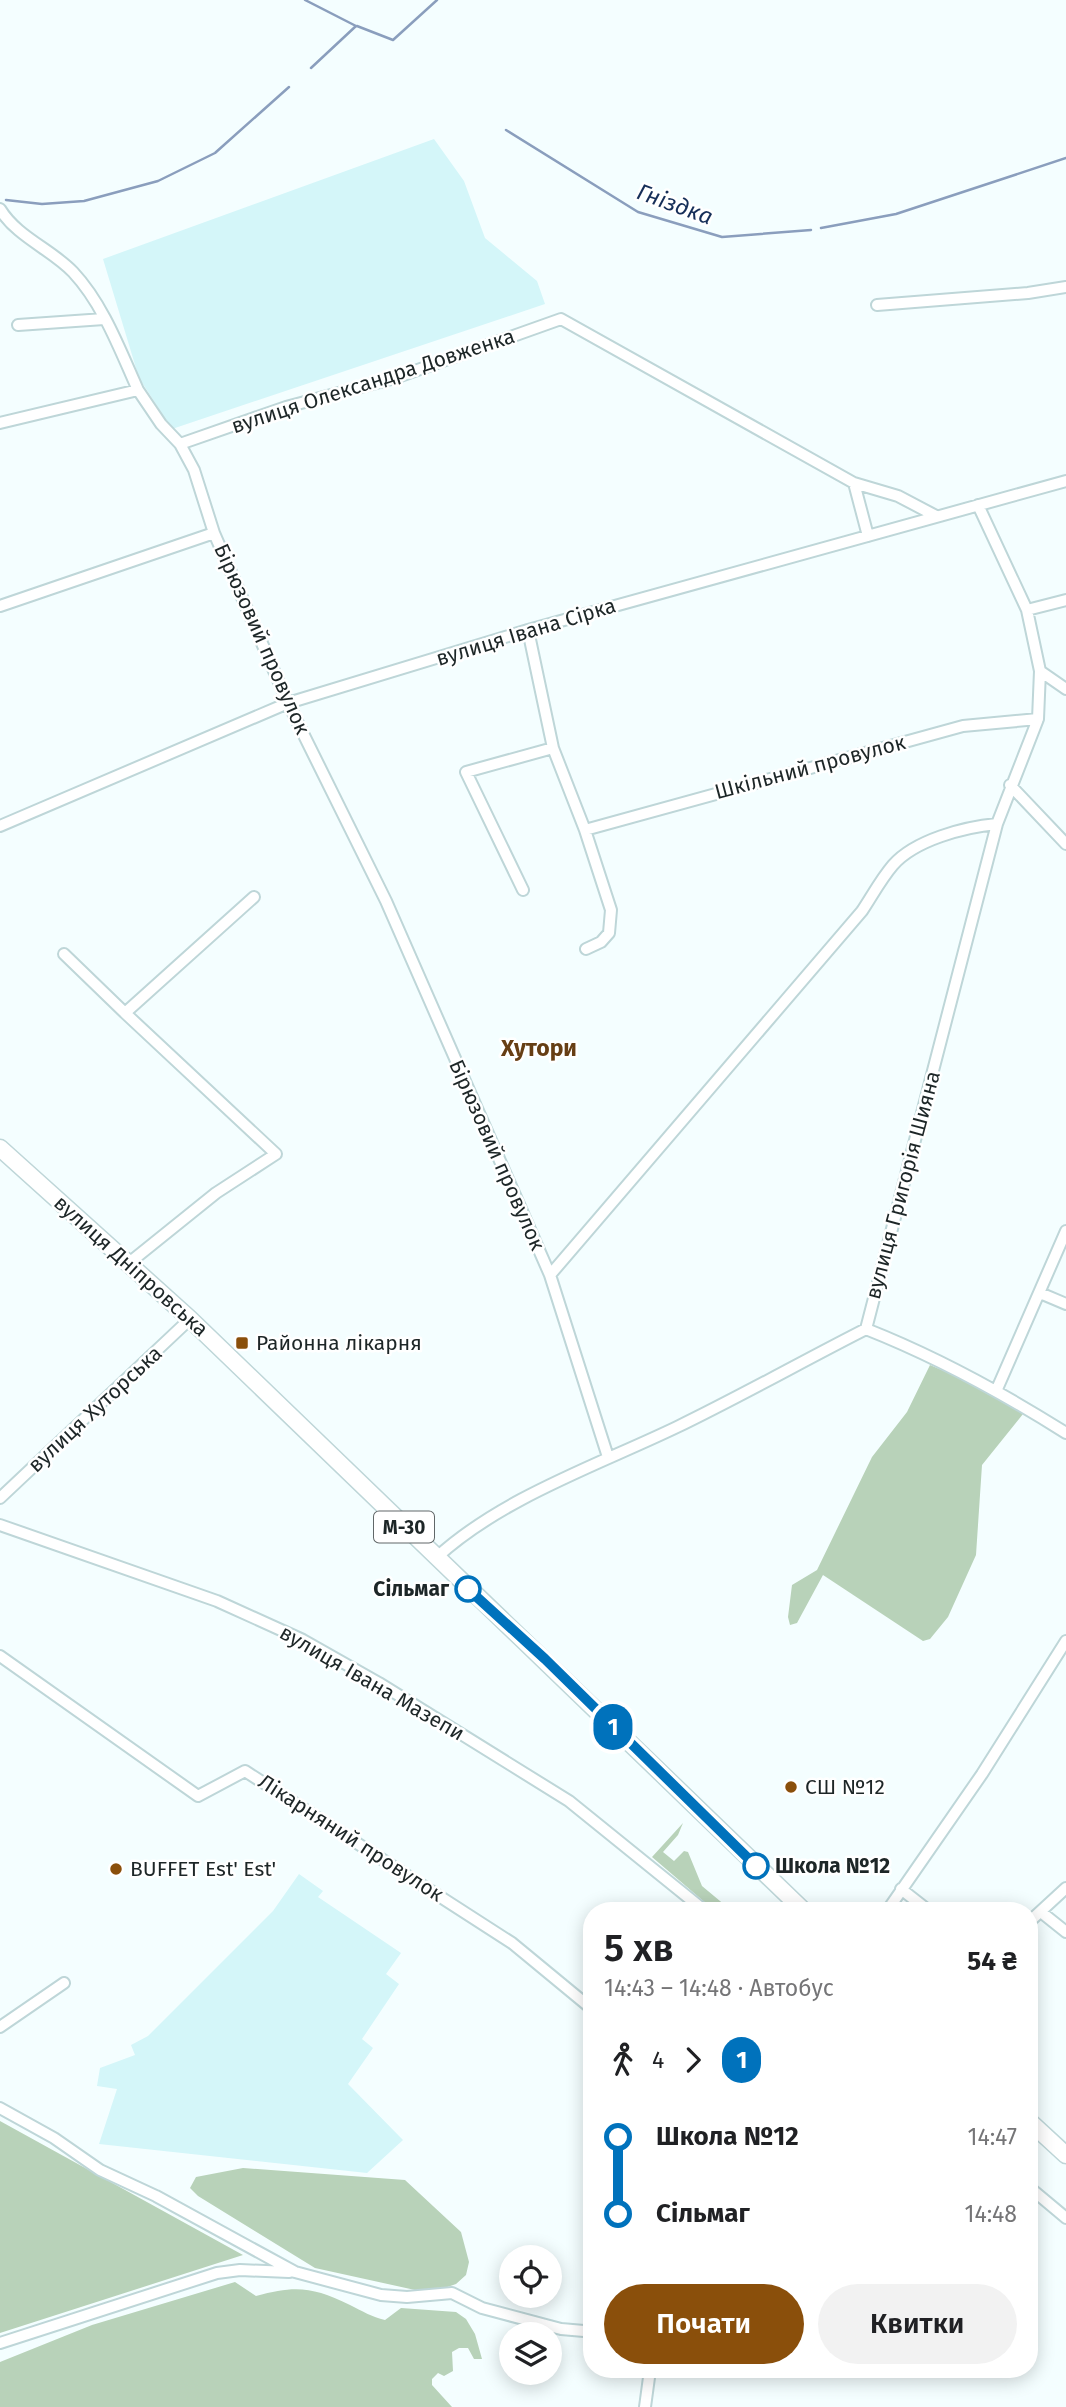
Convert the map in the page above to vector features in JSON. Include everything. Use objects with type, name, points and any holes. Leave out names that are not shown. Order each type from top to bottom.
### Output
[{"type":"highway","name":"вулиця Дніпровська","points":[[0,1148],[190,1320],[795,1902]]},
{"type":"highway","points":[[1038,2129],[1066,2155]]},
{"type":"street","points":[[0,209],[17,229],[71,270],[87,287],[138,390],[160,424],[180,444]]},
{"type":"street","points":[[877,305],[1028,293],[1066,287]]},
{"type":"street","points":[[18,325],[104,319]]},
{"type":"street","name":"вулиця Олександра Довженка","points":[[180,444],[286,407],[395,378],[561,319],[854,483],[898,496],[936,516]]},
{"type":"street","points":[[0,423],[138,390]]},
{"type":"street","name":"Бірюзовий провулок","points":[[180,444],[194,470],[214,533],[288,703],[386,901],[550,1275],[862,911],[892,866],[921,845],[978,825],[997,824]]},
{"type":"street","name":"вулиця Івана Сірка","points":[[0,826],[288,703],[528,630],[1066,481]]},
{"type":"street","points":[[854,483],[868,536]]},
{"type":"street","name":"вулиця Григорія Шияна","points":[[436,1558],[452,1543],[532,1495],[608,1457],[677,1427],[866,1329],[997,824],[1010,785],[1031,743],[1038,719],[1040,671],[1027,610],[978,505]]},
{"type":"street","points":[[0,607],[214,533]]},
{"type":"street","points":[[1027,610],[1066,600]]},
{"type":"street","points":[[528,630],[553,748],[610,905],[609,933],[601,942],[586,949]]},
{"type":"street","points":[[1040,671],[1066,689]]},
{"type":"street","name":"Шкільний провулок","points":[[585,830],[963,726],[1038,719]]},
{"type":"street","points":[[523,890],[466,772],[553,748]]},
{"type":"street","points":[[1010,785],[1066,844]]},
{"type":"street","points":[[125,1013],[254,897]]},
{"type":"street","points":[[64,954],[276,1154],[216,1193],[129,1263]]},
{"type":"street","points":[[997,1389],[1066,1231]]},
{"type":"street","points":[[550,1275],[608,1457]]},
{"type":"street","points":[[1040,1293],[1066,1304]]},
{"type":"street","name":"вулиця Хуторська","points":[[0,1498],[190,1320]]},
{"type":"street","points":[[866,1329],[928,1354],[997,1389],[1066,1433]]},
{"type":"street","name":"вулиця Івана Мазепи","points":[[0,1525],[217,1601],[303,1640],[569,1801],[694,1902]]},
{"type":"street","points":[[893,1902],[982,1774],[1066,1641]]},
{"type":"street","name":"Лікарняний провулок","points":[[0,1656],[198,1796],[245,1770],[512,1943],[583,2002]]},
{"type":"street","points":[[1038,1914],[1066,1888]]},
{"type":"street","points":[[901,1889],[918,1902]]},
{"type":"street","points":[[1041,1912],[1066,1932]]},
{"type":"street","points":[[0,2027],[64,1983]]},
{"type":"street","points":[[0,2108],[54,2138],[100,2170],[156,2196],[295,2272]]},
{"type":"street","points":[[1038,2195],[1066,2218]]},
{"type":"street","points":[[0,2343],[217,2273],[240,2270],[295,2272],[381,2295],[407,2297],[452,2293],[482,2308],[561,2329],[583,2332]]},
{"type":"street","points":[[645,2407],[649,2378]]},
{"type":"shaded area","points":[[434,139],[464,181],[485,238],[537,281],[545,304],[172,429],[139,378],[103,259]]},
{"type":"shaded area","points":[[299,1874],[323,1891],[318,1897],[401,1953],[386,1974],[399,1984],[362,2039],[373,2048],[348,2084],[403,2140],[367,2173],[99,2144],[117,2089],[97,2086],[100,2068],[135,2055],[131,2045],[148,2036],[273,1911]]},
{"type":"green space","points":[[930,1365],[993,1392],[1023,1414],[982,1465],[976,1555],[948,1617],[930,1639],[923,1641],[823,1575],[797,1623],[790,1625],[788,1617],[792,1585],[817,1570],[872,1457],[907,1412]]},
{"type":"green space","points":[[683,1823],[678,1835],[663,1852],[674,1861],[684,1851],[688,1852],[702,1886],[721,1902],[704,1902],[652,1857]]},
{"type":"green space","points":[[0,2121],[243,2255],[0,2333]]},
{"type":"green space","points":[[243,2168],[405,2180],[461,2232],[469,2262],[466,2275],[456,2284],[436,2291],[415,2290],[315,2268],[198,2196],[190,2188],[196,2177]]},
{"type":"green space","points":[[235,2282],[256,2296],[282,2290],[315,2291],[385,2320],[401,2308],[456,2312],[466,2319],[475,2334],[482,2359],[474,2359],[468,2348],[459,2348],[452,2352],[453,2371],[444,2376],[438,2373],[432,2379],[432,2385],[452,2407],[0,2407],[0,2362],[92,2325]]},
{"type":"waterway","points":[[305,0],[356,26],[311,68]]},
{"type":"waterway","points":[[357,26],[393,40],[437,0]]},
{"type":"waterway","points":[[6,200],[42,204],[84,201],[158,181],[215,153],[289,87]]},
{"type":"waterway","name":"Гніздка","points":[[506,130],[638,212],[722,237],[811,230]]},
{"type":"waterway","name":"Гніздка","points":[[821,228],[896,214],[1066,158]]},
{"type":"bus line","name":"1","points":[[468,1589],[545,1659],[756,1866]]},
{"type":"place","name":"Районна лікарня","points":[[242,1343]]},
{"type":"place","name":"Сільмаг","points":[[468,1589]]},
{"type":"place","name":"СШ №12","points":[[791,1787]]},
{"type":"place","name":"Школа №12","points":[[756,1866]]},
{"type":"place","name":"BUFFET Est' Est'","points":[[116,1869]]},
{"type":"district","name":"Хутори","points":[[539,1048]]}]
